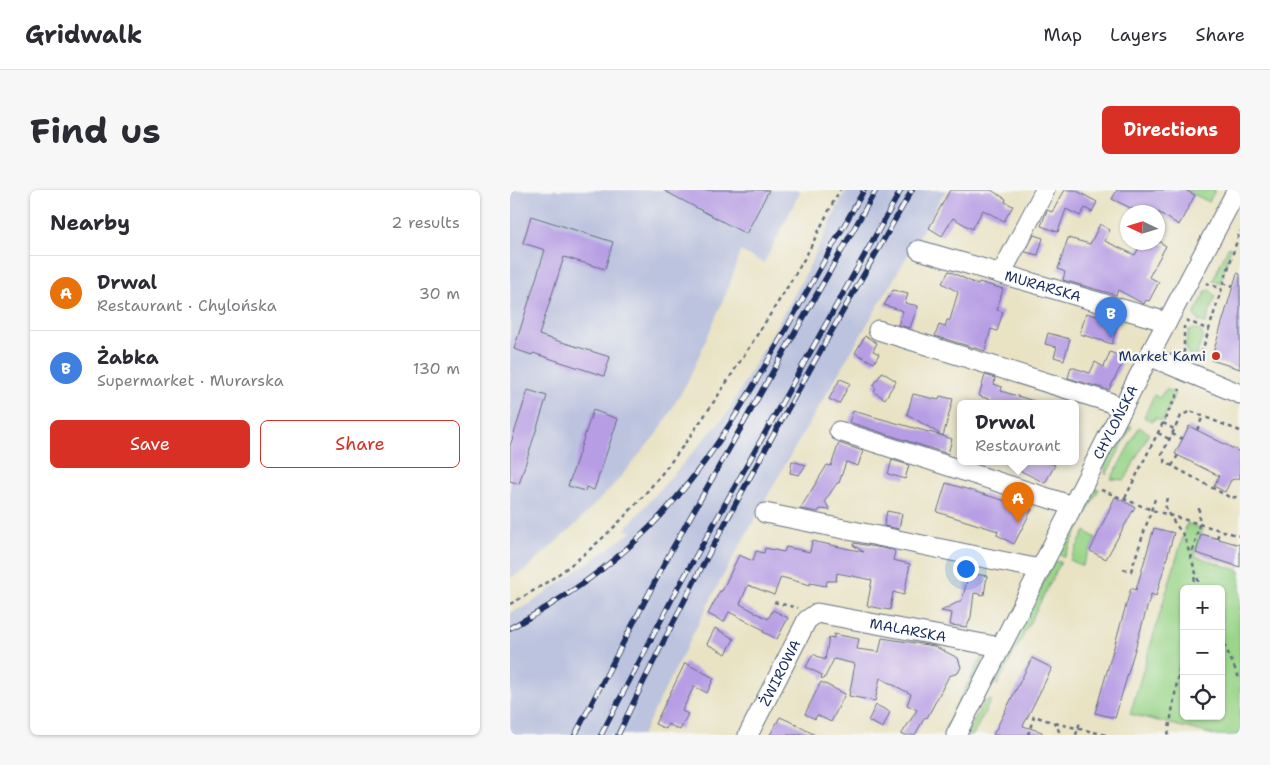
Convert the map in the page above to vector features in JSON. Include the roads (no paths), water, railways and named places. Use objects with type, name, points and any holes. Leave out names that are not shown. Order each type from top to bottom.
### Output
[{"type":"street","points":[[1001,274],[1045,190]]},
{"type":"street","name":"CHYLOŃSKA","points":[[956,735],[1149,356],[1237,190]]},
{"type":"street","name":"MURARSKA","points":[[919,250],[1167,322]]},
{"type":"street","points":[[878,330],[1109,402],[1122,410]]},
{"type":"street","points":[[1149,356],[1240,394]]},
{"type":"street","points":[[839,431],[1073,506]]},
{"type":"street","points":[[766,513],[1040,569]]},
{"type":"street","name":"MALARSKA","points":[[815,614],[823,612],[1000,647]]},
{"type":"street","name":"ŻWIROWA","points":[[748,735],[807,620],[815,614]]},
{"type":"railway","points":[[510,628],[548,607],[601,570],[650,527],[687,485],[720,440],[749,393],[864,190]]},
{"type":"railway","points":[[575,735],[671,551],[876,190]]},
{"type":"railway","points":[[601,735],[673,597],[901,190]]},
{"type":"railway","points":[[618,735],[687,596],[760,459],[912,190]]},
{"type":"place","name":"Żabka","points":[[1111,338]]},
{"type":"place","name":"Market Kami","points":[[1216,356]]},
{"type":"place","name":"Drwal","points":[[1018,523]]}]
